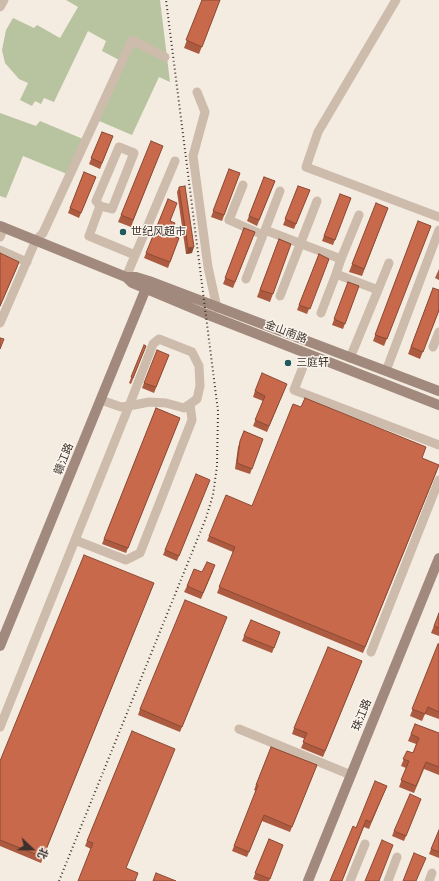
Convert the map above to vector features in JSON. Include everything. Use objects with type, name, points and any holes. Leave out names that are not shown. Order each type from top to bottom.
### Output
[{"type":"main road","name":"金山南路","points":[[1,230],[36,240],[126,276],[132,283],[148,285],[217,308],[439,391]]},
{"type":"main road","name":"金山南路","points":[[148,285],[308,354],[439,405]]},
{"type":"main road","name":"赣江路","points":[[0,646],[148,285]]},
{"type":"main road","name":"珠江路","points":[[308,881],[439,558]]},
{"type":"street","points":[[0,7],[4,0]]},
{"type":"street","points":[[396,0],[318,132],[306,166],[439,217]]},
{"type":"street","points":[[0,323],[4,304],[27,262],[36,240],[43,233],[132,40],[165,56]]},
{"type":"street","points":[[197,92],[205,112],[193,156],[208,267],[217,308]]},
{"type":"street","points":[[119,146],[134,152],[112,209],[100,206],[96,201],[119,146]]},
{"type":"street","points":[[126,276],[175,161]]},
{"type":"street","points":[[243,185],[229,220],[341,259]]},
{"type":"street","points":[[246,279],[280,191]]},
{"type":"street","points":[[280,296],[317,201]]},
{"type":"street","points":[[100,206],[89,236],[135,255]]},
{"type":"street","points":[[321,313],[359,215]]},
{"type":"street","points":[[386,371],[439,231]]},
{"type":"street","points":[[0,250],[27,262]]},
{"type":"street","points":[[350,358],[389,263]]},
{"type":"street","points":[[336,274],[378,290]]},
{"type":"street","points":[[433,347],[439,332]]},
{"type":"street","points":[[0,727],[129,406],[153,344],[159,339],[192,352],[200,366],[200,386],[197,400],[184,408],[166,403],[149,402],[129,406],[121,407],[101,400]]},
{"type":"street","points":[[308,354],[294,390],[439,445]]},
{"type":"street","points":[[75,540],[126,560],[140,553],[192,420],[190,404]]},
{"type":"street","points":[[371,652],[435,503],[439,480]]},
{"type":"street","points":[[239,729],[351,775]]},
{"type":"street","points":[[350,881],[365,844]]},
{"type":"street","points":[[388,881],[397,857]]},
{"type":"green space","points":[[66,0],[160,0],[170,82],[159,77],[132,135],[97,120],[123,62],[102,51],[106,41],[88,31],[54,102],[44,98],[41,104],[35,101],[32,106],[20,100],[28,83],[19,79],[5,63],[2,50],[6,30],[13,18],[34,28],[37,25],[60,38],[78,7]]},
{"type":"green space","points":[[0,113],[36,126],[40,121],[83,139],[67,174],[23,156],[6,198],[0,196]]},
{"type":"building","points":[[202,0],[220,0],[202,47],[186,40]]},
{"type":"building","points":[[102,132],[113,136],[102,163],[91,158]]},
{"type":"building","points":[[151,141],[163,146],[133,220],[121,215]]},
{"type":"building","points":[[229,169],[240,173],[224,215],[213,211]]},
{"type":"building","points":[[84,172],[96,177],[81,213],[70,208]]},
{"type":"building","points":[[264,177],[275,181],[259,220],[249,216]]},
{"type":"building","points":[[185,186],[194,247],[188,248],[179,187]]},
{"type":"building","points":[[298,186],[310,190],[296,224],[285,219]]},
{"type":"building","points":[[340,194],[351,198],[335,240],[324,236]]},
{"type":"building","points":[[168,199],[177,203],[170,221],[175,223],[170,235],[179,238],[170,262],[146,253]]},
{"type":"building","points":[[376,203],[388,208],[364,269],[352,264]]},
{"type":"building","points":[[418,221],[431,226],[387,339],[375,335]]},
{"type":"building","points":[[244,228],[255,232],[235,282],[225,278]]},
{"type":"building","points":[[279,239],[291,244],[273,294],[260,290]]},
{"type":"building","points":[[0,253],[19,262],[0,306]]},
{"type":"building","points":[[319,254],[329,259],[310,309],[299,305]]},
{"type":"building","points":[[348,282],[359,286],[345,324],[334,319]]},
{"type":"building","points":[[433,288],[439,290],[439,310],[423,352],[411,347]]},
{"type":"building","points":[[0,338],[4,339],[0,349]]},
{"type":"building","points":[[144,345],[146,346],[133,378],[131,377]]},
{"type":"building","points":[[157,350],[169,355],[156,387],[144,383]]},
{"type":"building","points":[[262,373],[287,384],[269,426],[255,420],[265,396],[255,391]]},
{"type":"building","points":[[305,398],[426,447],[422,458],[439,465],[365,647],[219,587],[235,547],[209,536],[226,495],[252,506],[293,404],[301,407]]},
{"type":"building","points":[[156,408],[180,418],[128,548],[104,539]]},
{"type":"building","points":[[244,431],[263,439],[252,469],[237,463],[240,441]]},
{"type":"building","points":[[196,474],[210,480],[179,556],[165,550]]},
{"type":"building","points":[[84,555],[154,583],[43,857],[0,840],[0,761]]},
{"type":"building","points":[[207,562],[215,565],[203,593],[187,586],[194,569],[202,572]]},
{"type":"building","points":[[185,600],[227,617],[182,727],[140,709]]},
{"type":"building","points":[[439,613],[439,628],[434,626]]},
{"type":"building","points":[[251,620],[280,632],[274,648],[244,636]]},
{"type":"building","points":[[438,644],[439,712],[428,707],[425,714],[412,709]]},
{"type":"building","points":[[328,647],[362,661],[325,751],[303,742],[307,733],[294,728]]},
{"type":"building","points":[[415,724],[439,733],[439,767],[426,762],[416,786],[401,780],[409,761],[403,759],[407,751],[413,753],[419,738],[411,734]]},
{"type":"building","points":[[132,731],[175,749],[126,868],[138,873],[135,881],[78,881],[93,843],[87,841]]},
{"type":"building","points":[[271,747],[317,765],[292,827],[264,815],[249,852],[234,846]]},
{"type":"building","points":[[375,781],[387,786],[371,822],[366,820],[342,881],[330,881],[353,826],[356,828]]},
{"type":"building","points":[[410,794],[421,799],[406,836],[394,831]]},
{"type":"building","points":[[439,830],[439,852],[431,849]]},
{"type":"building","points":[[269,839],[283,845],[270,879],[255,873]]},
{"type":"building","points":[[382,840],[393,845],[379,881],[365,881]]},
{"type":"building","points":[[414,853],[426,858],[416,881],[403,881]]},
{"type":"building","points":[[156,873],[176,881],[153,881]]},
{"type":"railway","points":[[59,881],[206,518],[213,495],[217,466],[218,411],[166,0]]},
{"type":"place","name":"世纪风超市","points":[[123,232]]},
{"type":"place","name":"三庭轩","points":[[288,363]]}]
